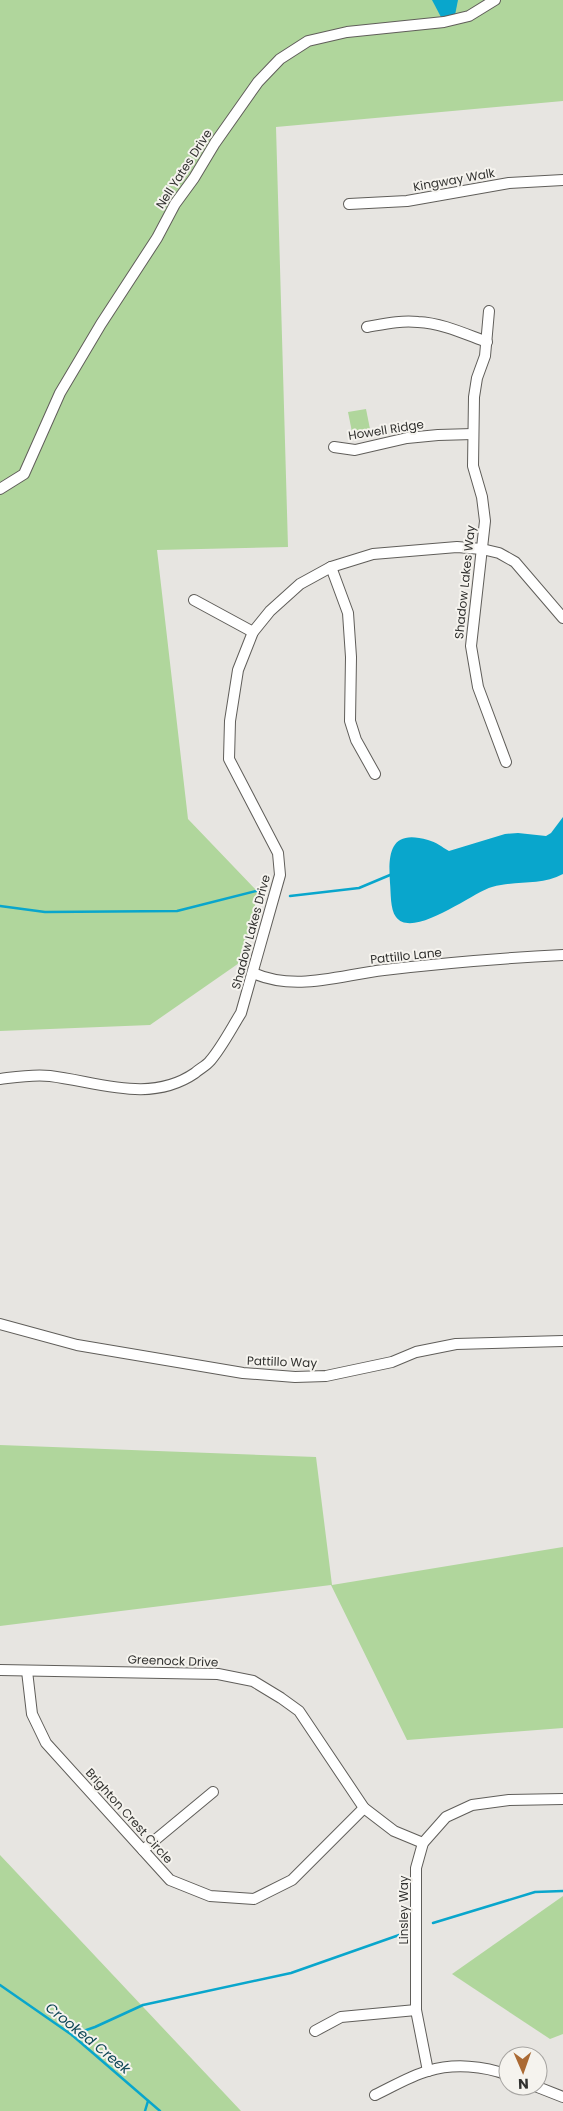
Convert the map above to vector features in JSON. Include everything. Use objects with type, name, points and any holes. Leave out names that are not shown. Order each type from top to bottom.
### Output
[{"type":"street","name":"Nell Yates Drive","points":[[0,489],[24,474],[60,393],[101,324],[157,238],[175,204],[194,178],[215,143],[258,82],[280,58],[308,41],[347,32],[444,22],[469,16],[496,0]]},
{"type":"street","name":"Kingway Walk","points":[[349,204],[407,201],[509,183],[563,180]]},
{"type":"street","name":"Shadow Lakes Way","points":[[489,311],[485,356],[477,378],[473,434],[473,466],[482,497],[485,521],[471,646],[478,687],[506,762]]},
{"type":"street","points":[[367,327],[399,322],[419,322],[449,328],[487,342]]},
{"type":"street","name":"Howell Ridge","points":[[334,448],[355,450],[407,438],[473,434]]},
{"type":"street","name":"Shadow Lakes Drive","points":[[0,1079],[30,1075],[49,1076],[108,1087],[151,1089],[170,1086],[209,1063],[241,1013],[280,875],[278,853],[229,759],[230,721],[238,670],[253,632],[270,611],[300,584],[331,567],[373,554],[457,547],[482,549],[499,554],[514,562],[563,618]]},
{"type":"street","points":[[331,567],[348,613],[351,657],[350,721],[356,740],[375,774]]},
{"type":"street","points":[[194,600],[253,632]]},
{"type":"street","name":"Pattillo Lane","points":[[253,973],[267,979],[292,982],[322,980],[383,970],[563,955]]},
{"type":"street","name":"Pattillo Way","points":[[0,1324],[92,1347],[243,1373],[295,1378],[326,1376],[392,1362],[416,1352],[456,1344],[563,1342]]},
{"type":"street","name":"Greenock Drive","points":[[0,1670],[218,1674],[253,1681],[299,1710],[364,1808],[394,1831],[423,1843]]},
{"type":"street","name":"Brighton Crest Circle","points":[[27,1671],[32,1714],[46,1743],[170,1880],[210,1896],[254,1899],[292,1880],[364,1808]]},
{"type":"street","points":[[143,1850],[213,1792]]},
{"type":"street","name":"Linsley Way","points":[[428,2071],[416,2010],[416,1868],[423,1843],[446,1817],[472,1805],[509,1800],[563,1799]]},
{"type":"street","points":[[315,2031],[341,2017],[416,2010]]},
{"type":"street","points":[[375,2095],[428,2071],[460,2066],[498,2071]]},
{"type":"street","points":[[548,2091],[563,2097]]},
{"type":"green space","points":[[0,0],[563,0],[563,101],[276,127],[288,547],[157,550],[188,819],[258,892],[242,961],[150,1025],[0,1031]]},
{"type":"green space","points":[[366,409],[371,434],[353,437],[348,412]]},
{"type":"green space","points":[[0,1445],[316,1457],[332,1585],[563,1547],[563,1728],[407,1740],[331,1585],[0,1626]]},
{"type":"green space","points":[[0,1855],[241,2111],[0,2111]]},
{"type":"green space","points":[[563,1896],[563,2034],[550,2039],[452,1974]]},
{"type":"water","points":[[432,0],[458,0],[455,15],[442,19]]},
{"type":"water","points":[[563,817],[563,874],[537,882],[492,887],[429,919],[416,923],[404,923],[396,917],[391,901],[389,872],[391,853],[399,841],[415,837],[436,843],[449,851],[505,834],[518,833],[546,836],[551,833]]},
{"type":"waterway","points":[[290,896],[359,888],[390,875]]},
{"type":"waterway","points":[[0,906],[45,912],[177,911],[260,890]]},
{"type":"waterway","points":[[433,1923],[535,1892],[563,1891]]},
{"type":"waterway","points":[[72,2035],[95,2027],[143,2005],[291,1973],[402,1934]]},
{"type":"waterway","name":"Crooked Creek","points":[[0,1985],[72,2035],[160,2111]]},
{"type":"waterway","points":[[145,2111],[148,2101]]}]
